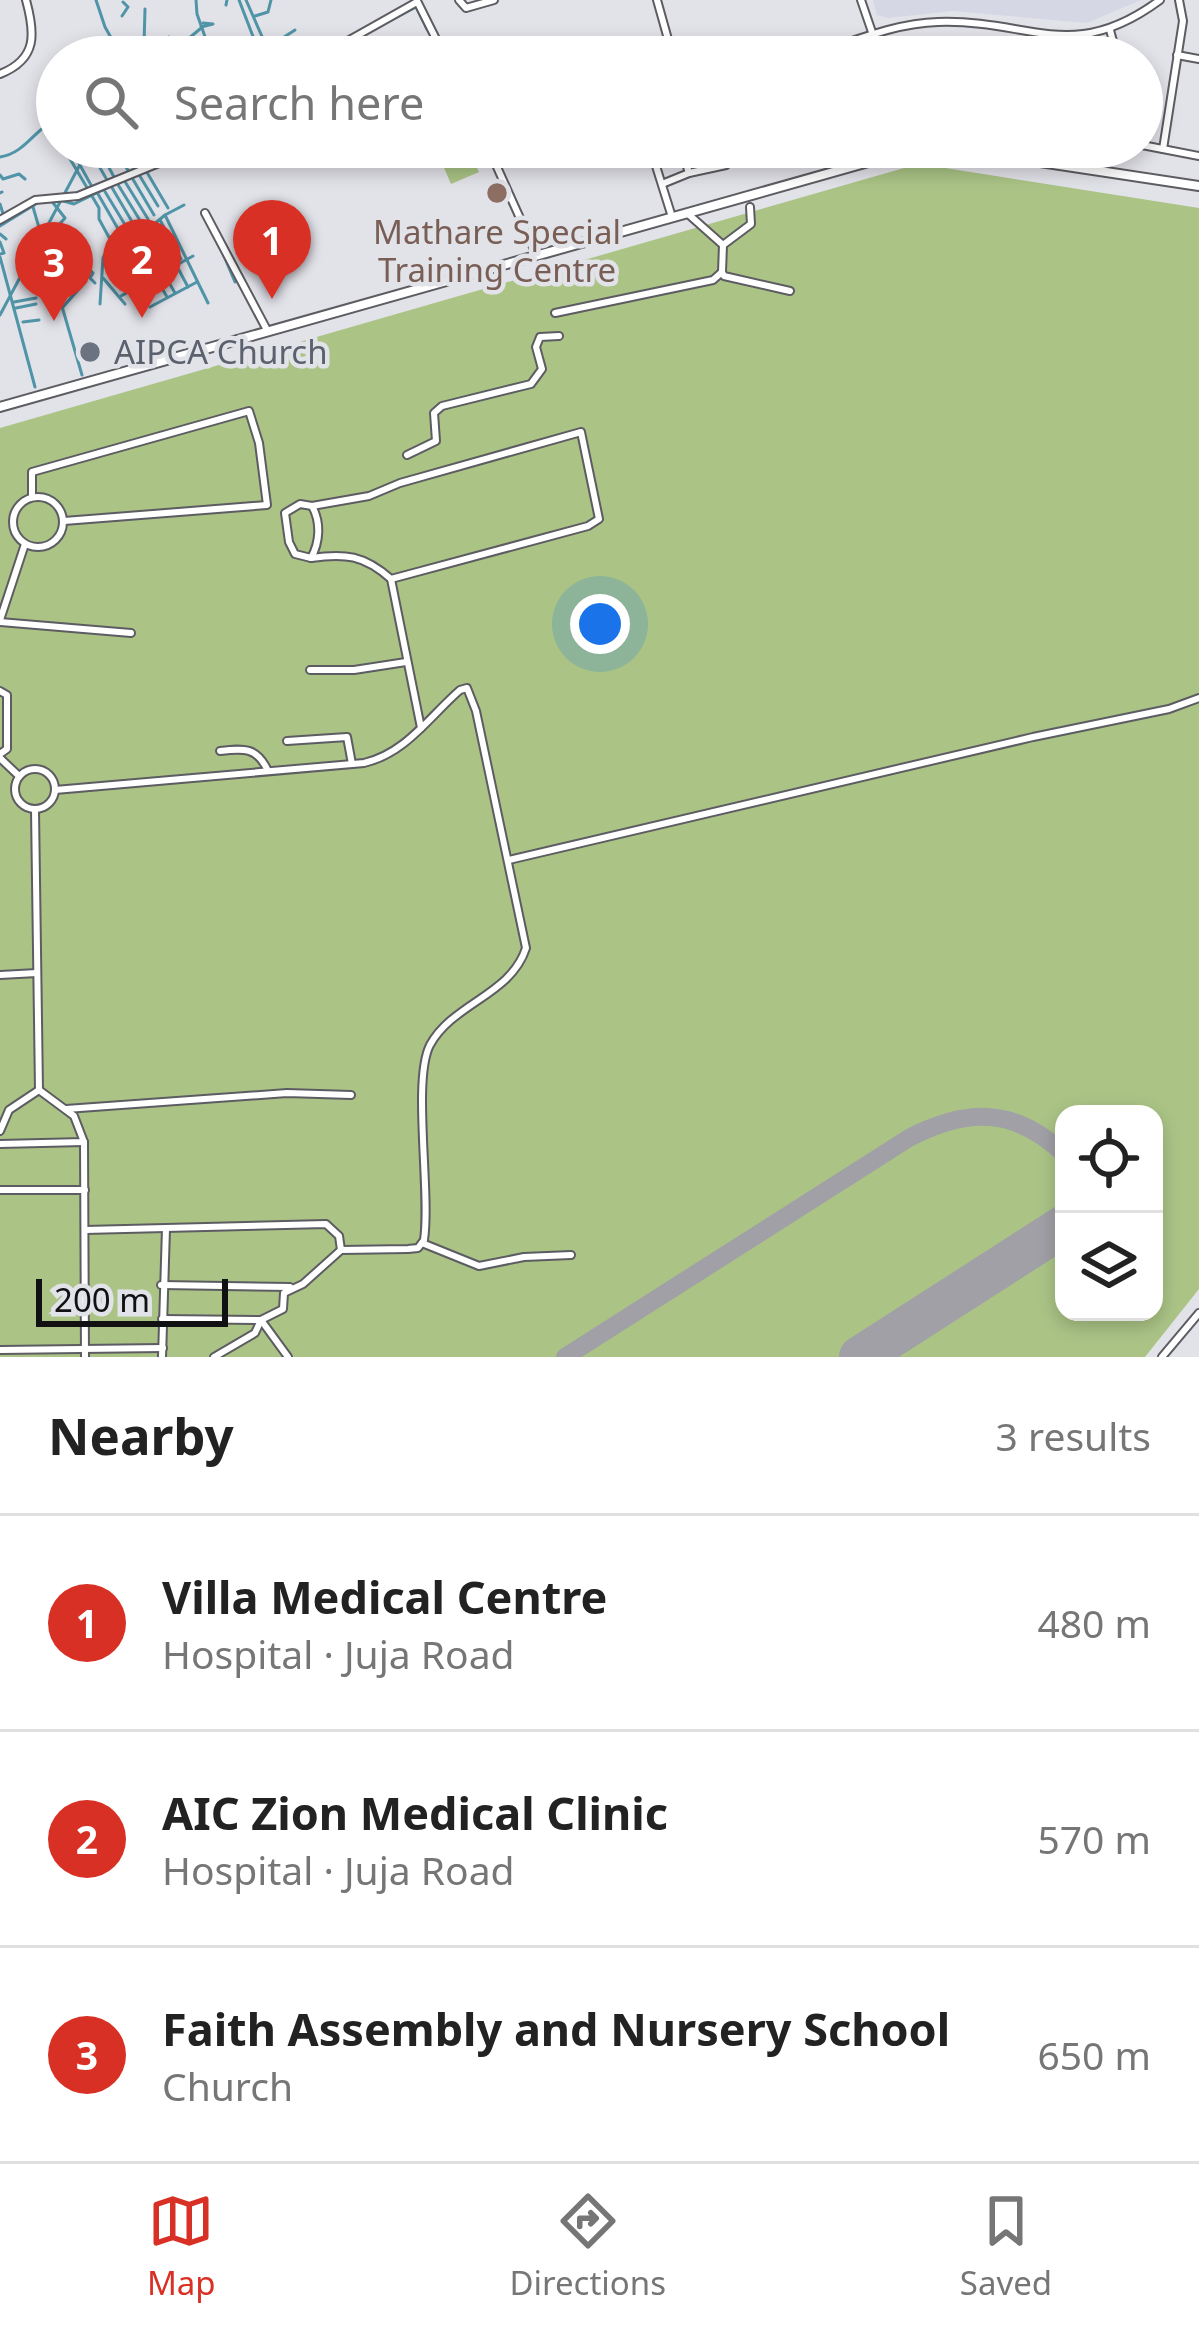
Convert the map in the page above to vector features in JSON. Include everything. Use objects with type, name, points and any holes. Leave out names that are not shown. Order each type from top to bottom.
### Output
[{"type":"main road","points":[[0,406],[844,168]]},
{"type":"main road","points":[[1077,168],[1199,186]]},
{"type":"street","points":[[0,74],[9,71],[33,42],[26,0]]},
{"type":"street","points":[[461,3],[494,0]]},
{"type":"street","points":[[657,0],[667,36]]},
{"type":"street","points":[[861,0],[873,35]]},
{"type":"street","points":[[1071,36],[1110,30],[1160,0]]},
{"type":"street","points":[[1180,0],[1184,21],[1163,149],[1199,156]]},
{"type":"street","points":[[356,36],[417,1],[434,36]]},
{"type":"street","points":[[870,36],[938,22],[1053,36]]},
{"type":"street","points":[[1110,30],[1112,36]]},
{"type":"street","points":[[1177,56],[1199,59]]},
{"type":"street","points":[[0,220],[34,200],[78,196],[147,168]]},
{"type":"street","points":[[497,168],[537,256]]},
{"type":"street","points":[[657,168],[672,218]]},
{"type":"street","points":[[688,168],[689,172]]},
{"type":"street","points":[[662,184],[710,168]]},
{"type":"street","points":[[723,245],[751,224],[750,208]]},
{"type":"street","points":[[687,212],[723,245],[724,277],[790,291]]},
{"type":"street","points":[[205,213],[267,330]]},
{"type":"street","points":[[555,313],[693,287],[722,272]]},
{"type":"street","points":[[407,455],[436,441],[434,412],[442,406],[531,384],[542,369],[536,346],[540,337],[559,336]]},
{"type":"street","points":[[32,497],[32,472],[249,411],[259,443],[267,505]]},
{"type":"street","points":[[286,513],[300,504],[369,496],[581,431],[599,519],[588,526],[391,579]]},
{"type":"street","points":[[32,497],[53,501],[64,521],[53,542],[25,544],[15,535],[13,525],[20,503],[32,497]]},
{"type":"street","points":[[64,521],[267,505],[286,513]]},
{"type":"street","points":[[311,557],[318,546],[318,516],[313,506]]},
{"type":"street","points":[[286,513],[295,554],[357,556],[391,579],[422,728]]},
{"type":"street","points":[[25,544],[0,621],[131,633]]},
{"type":"street","points":[[310,670],[354,670],[406,662]]},
{"type":"street","points":[[55,790],[384,758],[467,688],[476,711],[526,949],[519,971],[444,1026],[423,1060],[426,1227],[422,1243]]},
{"type":"street","points":[[0,691],[7,695],[8,749],[0,756],[20,776]]},
{"type":"street","points":[[509,860],[1169,709],[1199,698]]},
{"type":"street","points":[[287,741],[347,737],[352,764]]},
{"type":"street","points":[[220,751],[245,748],[261,756],[268,771]]},
{"type":"street","points":[[37,770],[46,773],[55,790],[49,804],[35,810],[19,802],[15,784],[20,776],[37,770]]},
{"type":"street","points":[[35,810],[39,1090]]},
{"type":"street","points":[[0,975],[38,974]]},
{"type":"street","points":[[39,1090],[66,1109],[85,1134],[85,1352]]},
{"type":"street","points":[[0,1131],[9,1110],[39,1090]]},
{"type":"street","points":[[66,1109],[286,1093],[351,1095]]},
{"type":"street","points":[[0,1144],[85,1142]]},
{"type":"street","points":[[0,1190],[85,1190]]},
{"type":"street","points":[[85,1230],[326,1224],[338,1236],[341,1250]]},
{"type":"street","points":[[0,1350],[162,1353],[166,1229]]},
{"type":"street","points":[[162,1319],[261,1320],[283,1310],[284,1293],[303,1284],[341,1250],[408,1249],[422,1243],[479,1266],[571,1255]]},
{"type":"street","points":[[161,1285],[303,1284]]},
{"type":"street","points":[[1162,1357],[1199,1312]]},
{"type":"street","points":[[214,1357],[255,1333],[261,1320]]},
{"type":"street","points":[[261,1320],[288,1357]]},
{"type":"shaded area","points":[[873,0],[1141,0],[1087,23],[953,11],[888,18],[877,15]]},
{"type":"green space","points":[[444,168],[477,168],[479,172],[451,184]]},
{"type":"green space","points":[[904,168],[945,168],[1199,208],[1199,1289],[1145,1357],[0,1357],[0,428]]},
{"type":"waterway","points":[[96,0],[110,36]]},
{"type":"waterway","points":[[196,0],[205,36]]},
{"type":"waterway","points":[[226,5],[227,0]]},
{"type":"waterway","points":[[239,0],[253,36]]},
{"type":"waterway","points":[[246,0],[262,36]]},
{"type":"waterway","points":[[255,16],[268,12],[271,0]]},
{"type":"waterway","points":[[413,0],[427,29]]},
{"type":"waterway","points":[[122,16],[128,7],[123,2]]},
{"type":"waterway","points":[[389,21],[416,7]]},
{"type":"waterway","points":[[144,36],[145,9]]},
{"type":"waterway","points":[[201,27],[213,24],[203,23]]},
{"type":"waterway","points":[[192,36],[200,29]]},
{"type":"waterway","points":[[286,36],[295,30]]},
{"type":"waterway","points":[[0,157],[17,151],[36,134]]},
{"type":"waterway","points":[[75,168],[99,208],[99,219],[111,241],[103,258],[100,304]]},
{"type":"waterway","points":[[0,315],[78,168]]},
{"type":"waterway","points":[[82,168],[91,185]]},
{"type":"waterway","points":[[100,168],[107,180]]},
{"type":"waterway","points":[[109,168],[114,177]]},
{"type":"waterway","points":[[127,168],[129,172]]},
{"type":"waterway","points":[[145,169],[168,208]]},
{"type":"waterway","points":[[138,173],[158,206]]},
{"type":"waterway","points":[[0,175],[3,179],[19,174],[25,179]]},
{"type":"waterway","points":[[131,176],[154,215]]},
{"type":"waterway","points":[[124,180],[148,219]]},
{"type":"waterway","points":[[117,183],[141,222]]},
{"type":"waterway","points":[[60,200],[74,204],[117,183]]},
{"type":"waterway","points":[[111,186],[134,225]]},
{"type":"waterway","points":[[104,190],[130,233]]},
{"type":"waterway","points":[[98,194],[121,234]]},
{"type":"waterway","points":[[50,199],[65,218],[54,230],[57,246],[65,246]]},
{"type":"waterway","points":[[0,226],[39,202]]},
{"type":"waterway","points":[[0,204],[4,217]]},
{"type":"waterway","points":[[111,241],[118,252],[123,250],[184,205]]},
{"type":"waterway","points":[[33,207],[82,375]]},
{"type":"waterway","points":[[165,215],[208,303]]},
{"type":"waterway","points":[[160,220],[181,259]]},
{"type":"waterway","points":[[155,225],[188,287]]},
{"type":"waterway","points":[[148,230],[173,275]]},
{"type":"waterway","points":[[0,234],[6,239]]},
{"type":"waterway","points":[[143,237],[175,293]]},
{"type":"waterway","points":[[0,242],[4,253],[0,254]]},
{"type":"waterway","points":[[136,242],[167,297]]},
{"type":"waterway","points":[[56,272],[76,246]]},
{"type":"waterway","points":[[132,249],[152,290]]},
{"type":"waterway","points":[[222,251],[235,282]]},
{"type":"waterway","points":[[107,253],[134,301]]},
{"type":"waterway","points":[[125,253],[146,294]]},
{"type":"waterway","points":[[121,296],[193,256]]},
{"type":"waterway","points":[[0,257],[35,387]]},
{"type":"waterway","points":[[69,257],[82,265],[78,270],[84,275],[89,269],[95,283]]},
{"type":"waterway","points":[[103,278],[125,304]]},
{"type":"waterway","points":[[63,307],[86,281]]},
{"type":"waterway","points":[[150,307],[197,282]]},
{"type":"waterway","points":[[14,302],[36,298]]},
{"type":"waterway","points":[[16,308],[36,304]]},
{"type":"waterway","points":[[23,322],[39,320]]},
{"type":"taxiway","points":[[565,1357],[930,1128],[990,1117],[1027,1127],[1055,1146]]},
{"type":"runway","points":[[860,1357],[1055,1232]]},
{"type":"place","name":"Mathare Special Training Centre","points":[[497,193]]},
{"type":"place","name":"Villa Medical Centre","points":[[272,299]]},
{"type":"place","name":"AIC Zion Medical Clinic","points":[[142,318]]},
{"type":"place","name":"Faith Assembly and Nursery School","points":[[54,321]]},
{"type":"place","name":"AIPCA Church","points":[[90,352]]}]
